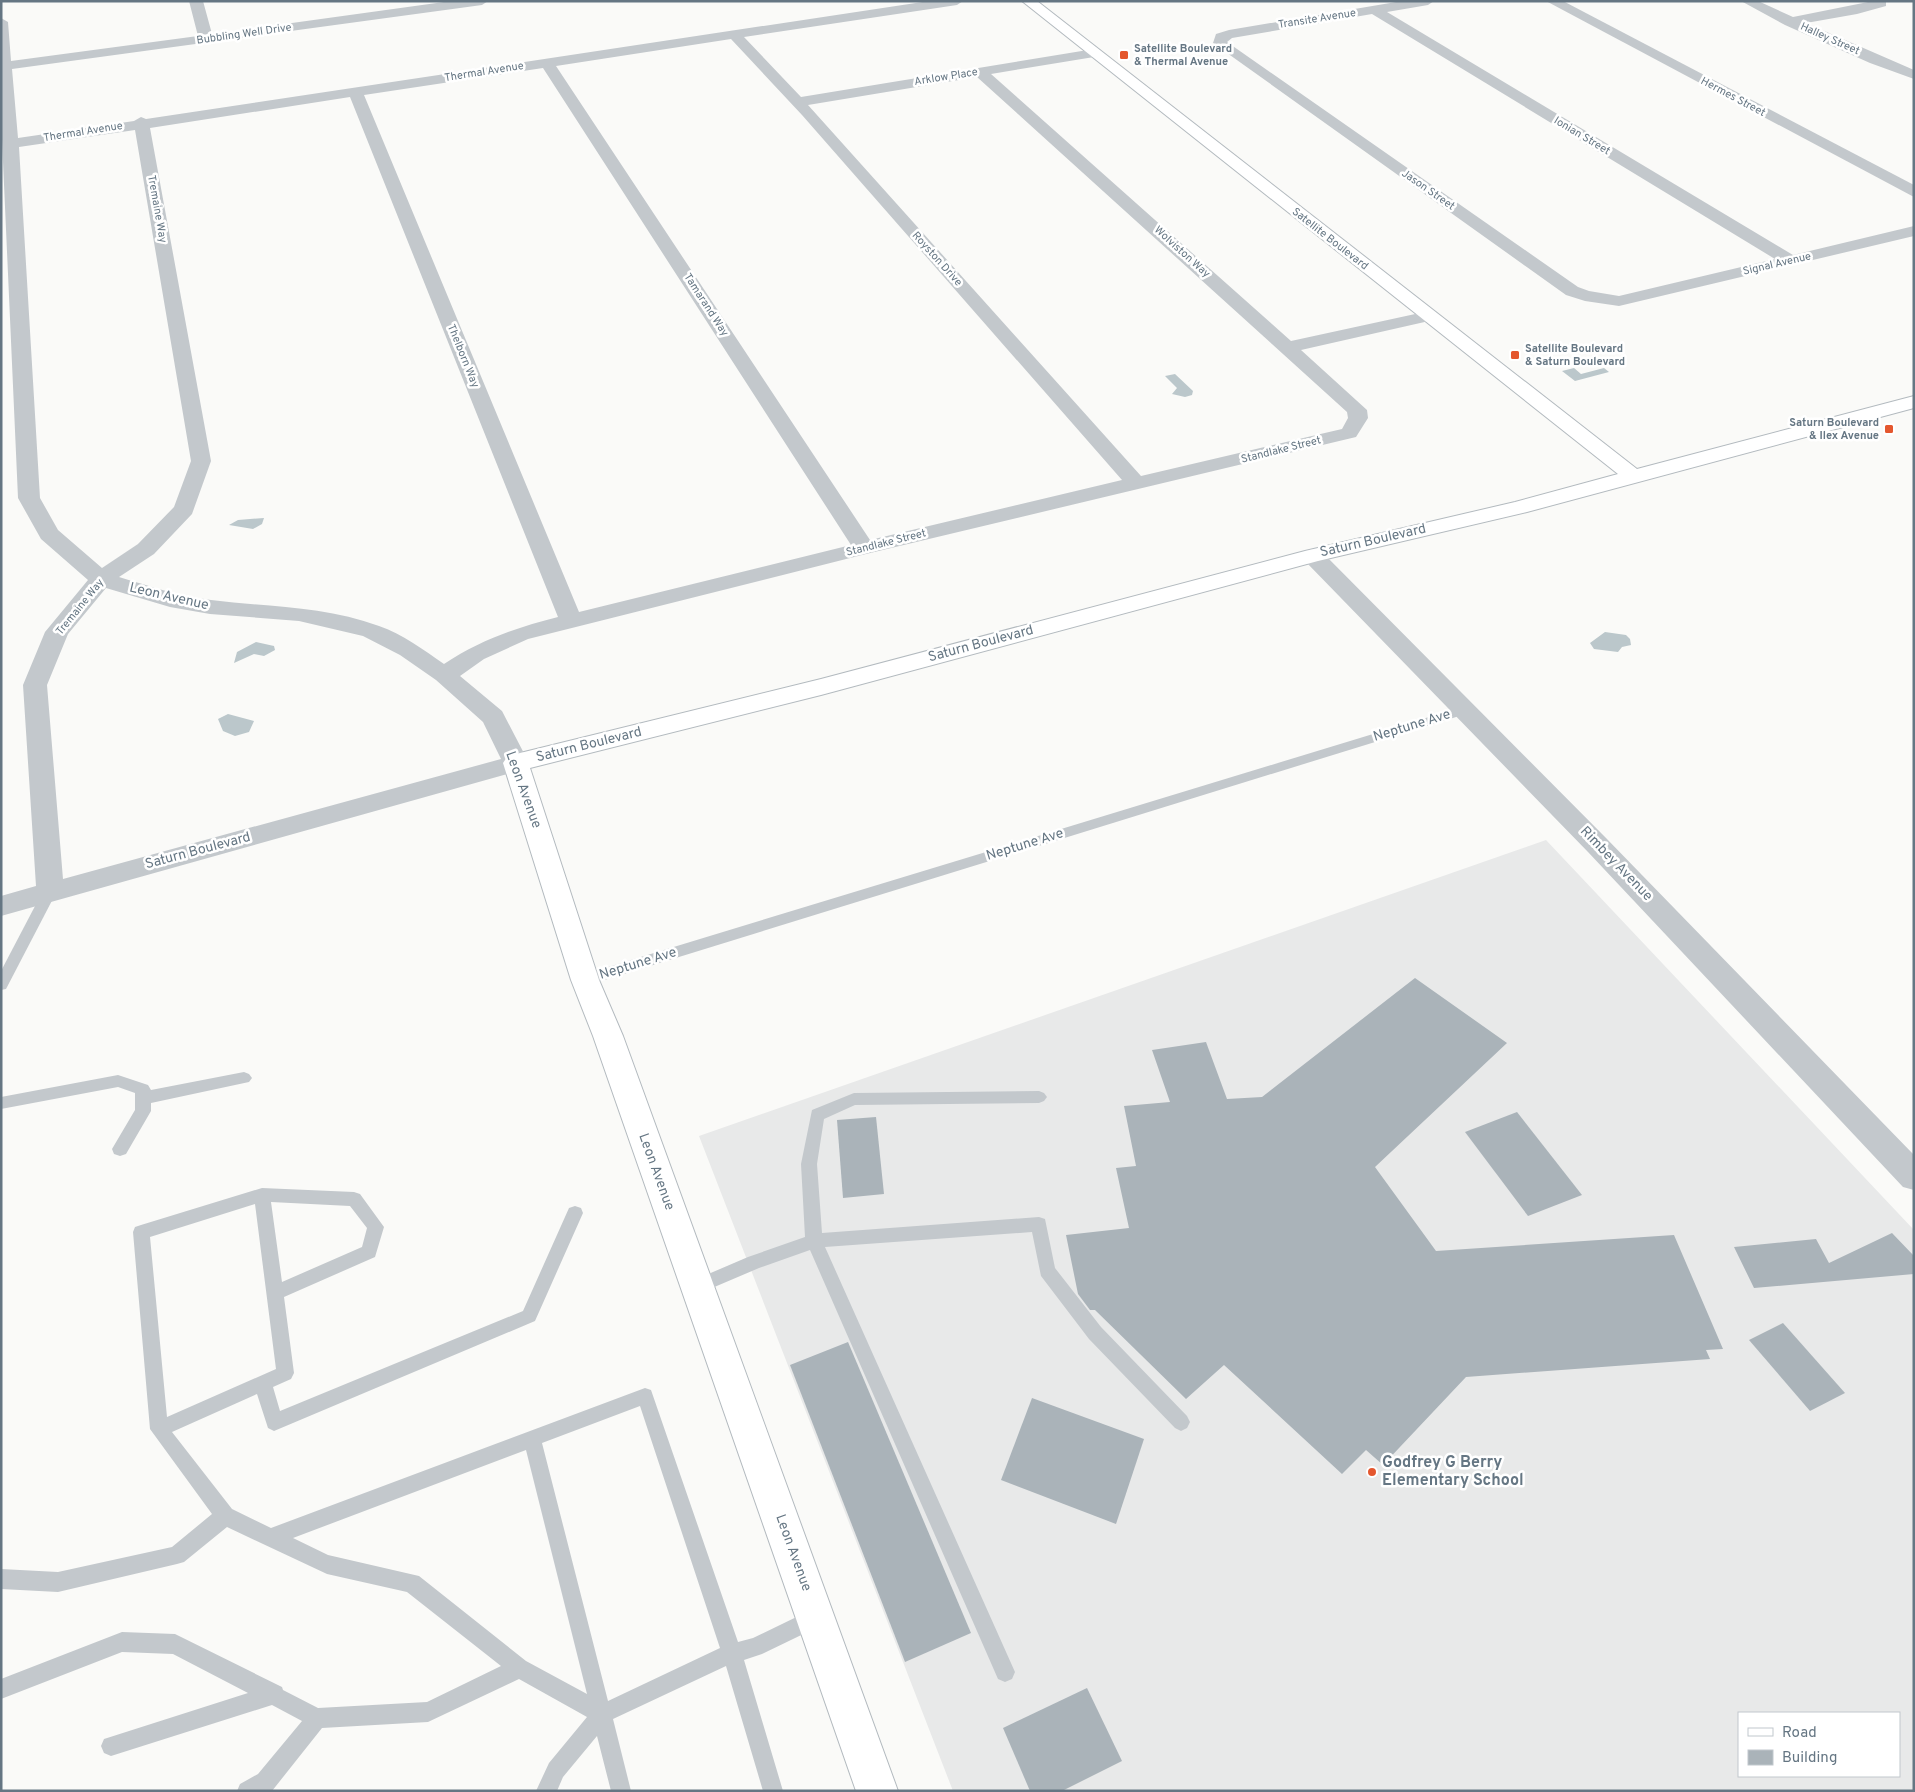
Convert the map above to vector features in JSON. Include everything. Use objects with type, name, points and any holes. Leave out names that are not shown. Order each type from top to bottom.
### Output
[{"type":"street","points":[[196,1],[206,39]]},
{"type":"street","name":"Bubbling Well Drive","points":[[6,66],[482,1]]},
{"type":"street","name":"Thermal Avenue","points":[[11,144],[141,122],[735,36],[957,1]]},
{"type":"street","name":"Satellite Boulevard","points":[[1028,1],[1632,476]]},
{"type":"street","name":"Transite Avenue","points":[[1226,48],[1220,43],[1221,37],[1229,34],[1428,1]]},
{"type":"street","name":"Hermes Street","points":[[1552,1],[1914,192]]},
{"type":"street","name":"Halley Street","points":[[1748,1],[1790,22],[1914,75]]},
{"type":"street","points":[[1790,22],[1857,10],[1881,3]]},
{"type":"street","name":"Ionian Street","points":[[1374,10],[1791,260]]},
{"type":"street","name":"Leon Avenue","points":[[1,22],[11,144],[11,232],[29,498],[49,534],[101,579],[178,601],[210,607],[299,614],[371,631],[408,650],[444,675],[493,717],[516,763],[585,980],[608,1036],[877,1791]]},
{"type":"street","name":"Royston Drive","points":[[735,36],[798,102],[1136,483]]},
{"type":"street","name":"Jason Street","points":[[1226,48],[1572,291],[1585,296],[1619,301],[1640,295]]},
{"type":"street","name":"Arklow Place","points":[[798,102],[1094,53]]},
{"type":"street","name":"Tamarand Way","points":[[547,63],[864,548]]},
{"type":"street","name":"Wolviston Way","points":[[980,72],[1357,410],[1358,418],[1349,433],[1339,436]]},
{"type":"street","name":"Thelborn Way","points":[[355,92],[571,621]]},
{"type":"street","name":"Tremaine Way","points":[[50,891],[35,685],[57,632],[101,579],[146,549],[184,509],[201,461],[141,122]]},
{"type":"street","name":"Signal Avenue","points":[[1640,295],[1914,232]]},
{"type":"street","points":[[1288,347],[1429,316]]},
{"type":"street","name":"Saturn Boulevard","points":[[1,906],[516,763],[821,687],[1313,556],[1519,507],[1914,402]]},
{"type":"street","name":"Standlake Street","points":[[444,675],[476,654],[520,634],[864,548],[1339,436]]},
{"type":"street","name":"Rimbey Avenue","points":[[1313,556],[1611,859],[1914,1177]]},
{"type":"lane","name":"Neptune Ave","points":[[585,980],[1465,710]]},
{"type":"lane","points":[[1,985],[50,891]]},
{"type":"lane","points":[[143,1098],[244,1078]]},
{"type":"lane","points":[[1,1103],[118,1081],[142,1089],[143,1111],[120,1149]]},
{"type":"lane","points":[[1005,1672],[814,1241],[809,1164],[817,1115],[854,1099],[1039,1097]]},
{"type":"lane","points":[[158,1429],[284,1373],[262,1196]]},
{"type":"lane","points":[[275,1293],[369,1252],[376,1227],[354,1199],[262,1196],[141,1232],[158,1429],[225,1516],[327,1564],[412,1582],[519,1668],[602,1714]]},
{"type":"lane","points":[[263,1382],[274,1422],[530,1316],[575,1213]]},
{"type":"lane","points":[[698,1286],[754,1262],[814,1241],[1039,1224],[1047,1270],[1096,1333],[1181,1422]]},
{"type":"lane","points":[[271,1537],[645,1396],[732,1653],[774,1791]]},
{"type":"lane","points":[[532,1438],[621,1791]]},
{"type":"lane","points":[[1,1580],[58,1582],[177,1554],[225,1516]]},
{"type":"lane","points":[[546,1791],[556,1770],[602,1714],[732,1653],[755,1647],[816,1618]]},
{"type":"lane","points":[[1,1689],[122,1642],[175,1644],[275,1694],[317,1718],[428,1712],[519,1668]]},
{"type":"lane","points":[[111,1746],[275,1694]]},
{"type":"lane","points":[[258,1788],[317,1718]]},
{"type":"lane","points":[[555,1791],[556,1770]]},
{"type":"shaded area","points":[[1574,368],[1581,374],[1604,368],[1609,372],[1575,381],[1562,371]]},
{"type":"shaded area","points":[[1175,374],[1193,391],[1192,395],[1185,397],[1172,394],[1177,388],[1165,376]]},
{"type":"shaded area","points":[[264,518],[262,524],[253,529],[229,525],[238,520]]},
{"type":"shaded area","points":[[1605,632],[1626,635],[1630,639],[1631,645],[1622,647],[1618,652],[1594,649],[1590,643]]},
{"type":"shaded area","points":[[256,642],[274,646],[275,650],[264,656],[254,654],[234,663],[237,652]]},
{"type":"shaded area","points":[[228,714],[254,721],[249,732],[235,736],[223,731],[218,719]]},
{"type":"shaded area","name":"Godfrey G Berry Elementary School","points":[[1546,840],[1914,1230],[1914,1791],[953,1791],[699,1136]]},
{"type":"building","points":[[1415,978],[1507,1043],[1375,1167],[1436,1251],[1674,1235],[1723,1349],[1706,1350],[1710,1359],[1466,1377],[1383,1465],[1366,1450],[1342,1474],[1224,1365],[1186,1399],[1095,1310],[1090,1310],[1078,1294],[1066,1235],[1129,1228],[1116,1168],[1136,1166],[1124,1106],[1170,1102],[1152,1050],[1206,1042],[1227,1099],[1262,1097]]},
{"type":"building","points":[[1517,1112],[1582,1195],[1528,1216],[1465,1132]]},
{"type":"building","points":[[876,1117],[884,1194],[843,1198],[837,1120]]},
{"type":"building","points":[[1892,1233],[1914,1256],[1914,1274],[1754,1288],[1734,1247],[1816,1239],[1829,1263]]},
{"type":"building","points":[[1783,1323],[1845,1393],[1810,1411],[1749,1340]]},
{"type":"building","points":[[848,1342],[971,1633],[905,1662],[790,1365]]},
{"type":"building","points":[[1032,1398],[1144,1439],[1116,1524],[1001,1480]]},
{"type":"building","points":[[1087,1688],[1122,1761],[1062,1791],[1030,1791],[1003,1728]]},
{"type":"place","name":"Satellite Boulevard & Thermal Avenue","points":[[1124,55]]},
{"type":"place","name":"Satellite Boulevard & Saturn Boulevard","points":[[1515,355]]},
{"type":"place","name":"Saturn Boulevard & Ilex Avenue","points":[[1889,429]]},
{"type":"place","name":"Godfrey G Berry Elementary School","points":[[1372,1472]]}]
